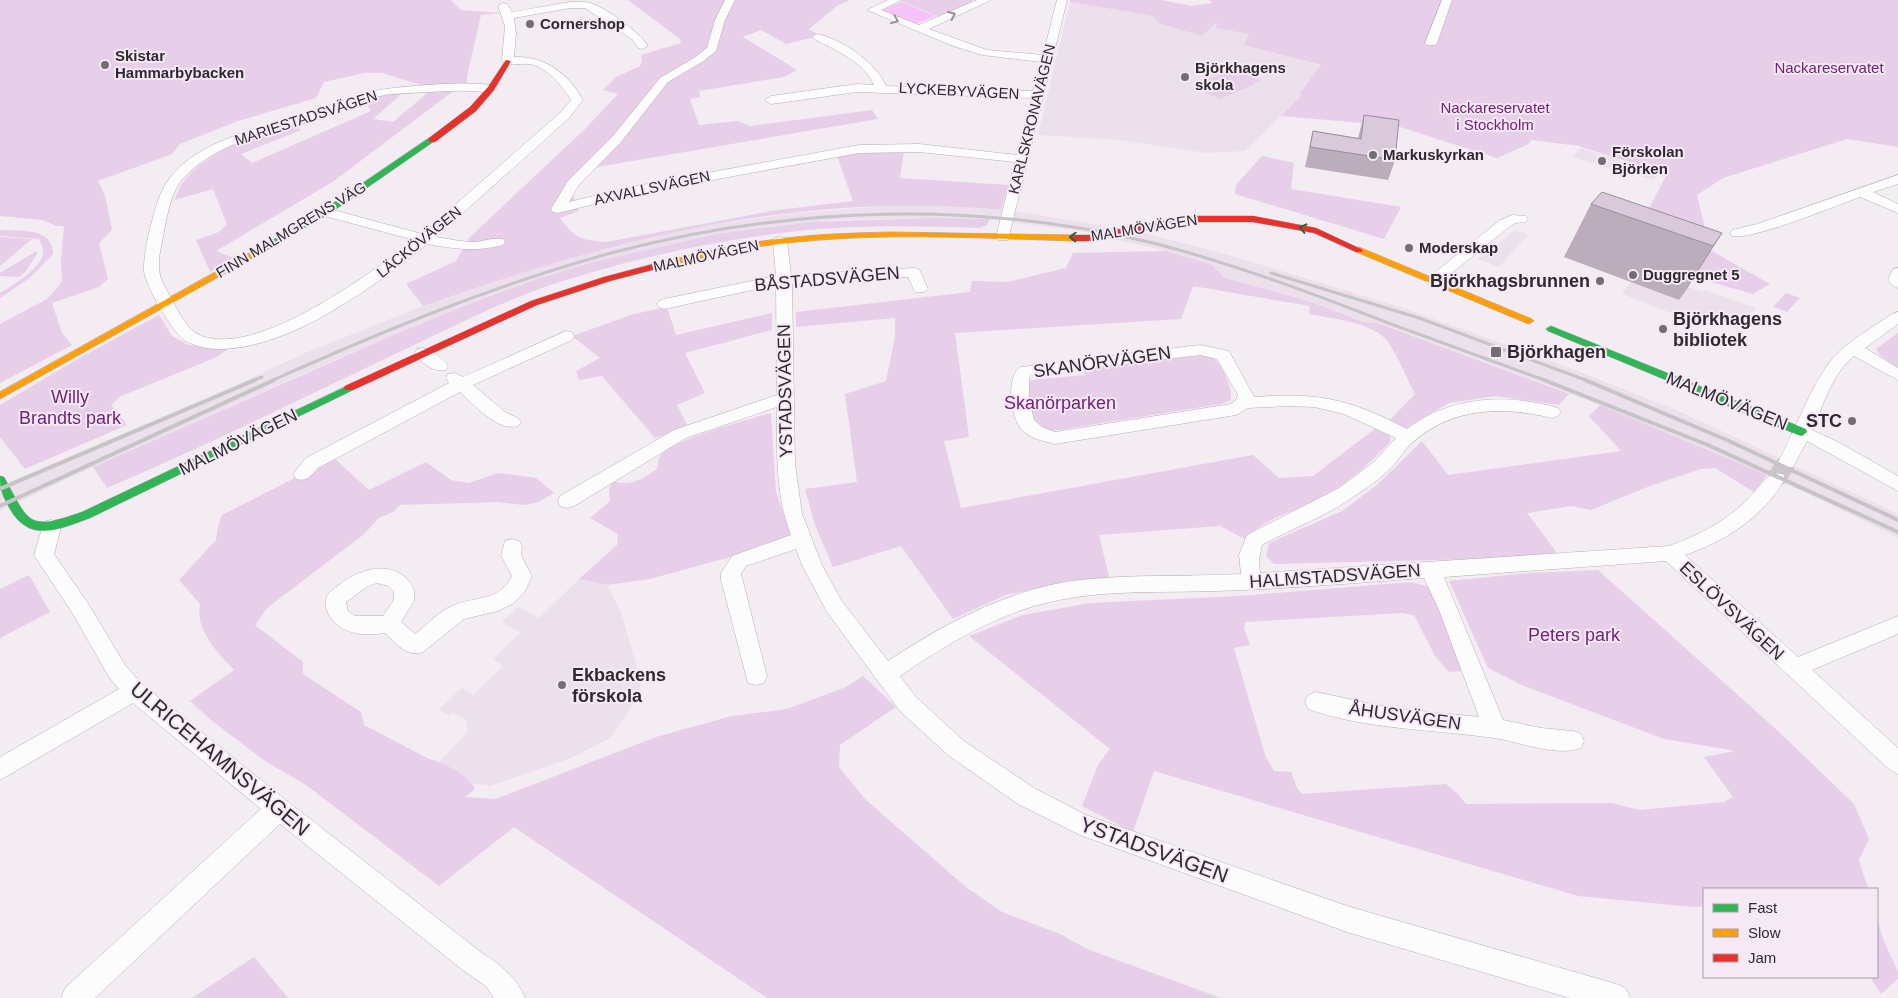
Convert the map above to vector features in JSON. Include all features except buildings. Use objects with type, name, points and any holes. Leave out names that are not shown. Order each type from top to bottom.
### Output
[{"type":"street","name":"AXVALLSVÄGEN","points":[[730,0],[720,20],[712,49],[698,60],[664,80],[618,139],[573,184],[558,209],[631,191],[858,148],[919,148],[1022,159]]},
{"type":"street","points":[[897,0],[872,10],[956,44],[986,53],[1048,59]]},
{"type":"street","points":[[919,29],[986,0]]},
{"type":"street","name":"KARLSKRONAVÄGEN","points":[[1003,237],[1062,0]]},
{"type":"street","points":[[1431,43],[1447,0]]},
{"type":"street","name":"FINN MALMGRENS VÄG","points":[[0,396],[167,304],[326,212],[423,147],[473,109],[491,88],[508,61],[512,38],[506,11],[587,5],[614,21],[637,38],[642,46]]},
{"type":"street","name":"LYCKEBYVÄGEN","points":[[818,37],[868,66],[876,74],[881,88]]},
{"type":"street","name":"LÄCKÖVÄGEN","points":[[167,304],[172,316],[194,339],[232,343],[250,340],[283,330],[345,297],[384,271],[425,239],[564,116],[577,100],[571,89],[545,66],[536,62],[508,61]]},
{"type":"street","name":"MARIESTADSVÄGEN","points":[[167,304],[154,282],[151,270],[155,244],[168,191],[176,179],[191,165],[226,144],[245,136],[388,91],[491,88]]},
{"type":"street","name":"LYCKEBYVÄGEN","points":[[771,100],[857,88],[1037,95]]},
{"type":"street","points":[[1737,233],[1762,227],[1898,179]]},
{"type":"street","points":[[1861,192],[1898,209]]},
{"type":"street","points":[[326,212],[425,239],[462,246],[478,246],[498,242]]},
{"type":"street","name":"MALMÖVÄGEN","points":[[51,528],[86,515],[508,314],[578,287],[710,253],[780,241],[889,235],[1095,237],[1190,219],[1253,219],[1316,231],[1529,321]]},
{"type":"street","points":[[1433,281],[1504,224],[1512,219],[1521,219]]},
{"type":"street","name":"MALMÖVÄGEN","points":[[1204,231],[1247,231],[1328,244],[1397,266]]},
{"type":"street","name":"MALMÖVÄGEN","points":[[1003,237],[1020,243],[1098,248]]},
{"type":"street","name":"YSTADSVÄGEN","points":[[780,241],[784,280],[786,464],[792,514],[812,565],[834,606],[908,704],[956,748],[1026,796],[1080,824],[1347,919],[1616,998]]},
{"type":"street","name":"BÅSTADSVÄGEN","points":[[664,304],[770,281],[914,272],[920,289]]},
{"type":"street","points":[[1898,272],[1896,280],[1898,283]]},
{"type":"street","points":[[1787,462],[1826,381],[1844,356],[1898,317]]},
{"type":"street","name":"MALMÖVÄGEN","points":[[1551,329],[1802,432],[1832,446],[1898,484]]},
{"type":"street","points":[[302,474],[312,463],[451,375],[566,336]]},
{"type":"street","points":[[1854,349],[1898,375]]},
{"type":"street","name":"SKANÖRVÄGEN","points":[[1244,403],[1246,395],[1222,355],[1200,350],[1028,370],[1022,374],[1020,382],[1022,410],[1027,424],[1043,435],[1055,438],[1236,408],[1244,403],[1306,400],[1336,405],[1377,420],[1408,437]]},
{"type":"street","points":[[423,353],[499,416],[512,422]]},
{"type":"street","points":[[567,502],[680,434],[785,398]]},
{"type":"street","points":[[1252,580],[1248,568],[1248,552],[1254,540],[1330,504],[1384,464],[1408,437],[1441,415],[1462,408],[1509,404],[1528,405],[1552,412]]},
{"type":"street","name":"HALMSTADSVÄGEN","points":[[886,673],[919,651],[963,627],[1034,598],[1063,592],[1103,587],[1429,570],[1670,553],[1711,537],[1755,506],[1776,479]]},
{"type":"street","points":[[0,480],[24,522],[38,529],[51,528]]},
{"type":"street","name":"ULRICEHAMNSVÄGEN","points":[[51,528],[44,555],[80,608],[117,671],[134,691],[279,810],[473,962],[495,977],[511,998]]},
{"type":"street","points":[[756,676],[730,580],[731,573],[740,561],[801,539]]},
{"type":"street","points":[[389,624],[415,646],[458,612],[498,603],[518,585],[522,576],[512,555],[512,546]]},
{"type":"street","name":"ESLÖVSVÄGEN","points":[[1670,553],[1898,763]]},
{"type":"street","name":"ÅHUSVÄGEN","points":[[1429,570],[1450,610],[1495,728]]},
{"type":"street","name":"ESLÖVSVÄGEN","points":[[1794,668],[1898,625]]},
{"type":"street","points":[[0,769],[134,691]]},
{"type":"street","name":"ÅHUSVÄGEN","points":[[1316,702],[1392,718],[1495,728],[1540,738],[1573,741]]},
{"type":"street","points":[[75,998],[279,810]]},
{"type":"shaded area","points":[[901,2],[936,16],[916,24],[882,10]]},
{"type":"shaded area","name":"Björkhagens skola","points":[[1070,2],[1153,16],[1202,36],[1217,22],[1250,31],[1245,45],[1330,68],[1245,151],[1206,153],[1120,140],[1038,135]]},
{"type":"shaded area","name":"Förskolan Björken","points":[[1581,148],[1659,173],[1653,180],[1572,157]]},
{"type":"shaded area","points":[[901,205],[965,207],[1028,213],[1144,233],[1236,257],[1403,308],[1557,363],[1679,411],[1898,514],[1898,538],[1805,492],[1600,405],[1402,331],[1378,323],[1363,322],[1311,302],[1225,278],[1212,265],[1166,251],[1075,230],[973,218],[970,220],[934,218],[834,220],[777,226],[688,241],[594,262],[540,278],[469,304],[332,361],[93,467],[0,511],[0,486],[236,385],[305,353],[423,306],[503,277],[591,252],[696,227],[794,213]]},
{"type":"shaded area","points":[[1515,230],[1528,235],[1499,267],[1478,259]]},
{"type":"shaded area","points":[[1631,282],[1679,300],[1688,287],[1703,292],[1705,290],[1756,308],[1737,329],[1716,320],[1684,318],[1622,294]]},
{"type":"shaded area","name":"Ekbackens förskola","points":[[579,579],[607,585],[621,612],[641,682],[638,698],[610,738],[571,758],[490,786],[472,783],[439,762],[468,732],[466,720],[453,713],[449,716],[439,709],[462,688],[473,695],[503,666],[493,659],[520,633],[502,622],[518,607],[539,618]]},
{"type":"green space","points":[[0,0],[451,0],[461,10],[502,13],[481,15],[467,76],[467,84],[428,87],[382,73],[364,73],[324,82],[316,98],[238,121],[180,144],[172,154],[98,181],[105,195],[112,230],[99,243],[108,279],[99,287],[52,303],[62,333],[72,345],[0,383],[0,324],[47,299],[62,282],[61,260],[64,226],[56,226],[43,220],[0,216]]},
{"type":"green space","points":[[628,0],[850,0],[838,5],[809,29],[817,34],[815,37],[786,44],[761,30],[743,37],[797,70],[784,77],[699,91],[700,97],[690,99],[699,125],[738,121],[750,126],[872,110],[878,119],[591,168],[576,186],[572,196],[579,203],[578,211],[560,218],[579,237],[606,242],[778,210],[853,201],[837,156],[859,153],[904,152],[900,178],[1009,185],[1001,210],[925,206],[851,208],[779,214],[707,226],[636,241],[565,260],[423,306],[406,284],[456,261],[469,238],[584,130],[618,94],[603,90],[616,77],[640,66],[642,61],[641,55],[681,43],[680,39]]},
{"type":"green space","points":[[971,0],[975,2],[940,17],[900,1]]},
{"type":"green space","points":[[1070,0],[1161,0],[1191,6],[1212,3],[1209,0],[1898,0],[1898,147],[1847,139],[1723,178],[1697,195],[1710,250],[1770,284],[1753,294],[1711,282],[1644,256],[1639,227],[1667,174],[1579,146],[1531,140],[1529,144],[1497,158],[1397,126],[1281,116],[1302,95],[1299,94],[1321,65],[1244,45],[1249,34],[1216,28],[1217,22],[1202,36],[1158,23],[1153,16],[1070,2]]},
{"type":"green space","points":[[1235,70],[1260,80],[1220,99],[1194,88],[1200,86],[1198,84],[1226,71]]},
{"type":"green space","points":[[456,89],[334,181],[216,251],[234,258],[210,272],[196,240],[219,232],[227,224],[213,189],[175,200],[183,182],[199,166],[219,152],[268,131],[334,110],[338,113],[298,127],[301,130],[241,154],[252,163],[371,111],[364,100],[405,91],[373,119],[393,122],[431,90]]},
{"type":"green space","points":[[1262,156],[1294,163],[1291,189],[1401,207],[1384,239],[1235,194],[1236,185]]},
{"type":"green space","points":[[934,218],[990,219],[987,225],[979,228],[915,226],[828,228],[778,233],[691,248],[604,269],[552,284],[483,312],[215,440],[107,488],[93,467],[389,337],[469,304],[540,278],[594,262],[717,234],[812,222]]},
{"type":"green space","points":[[0,230],[34,232],[41,235],[52,245],[53,254],[31,277],[0,298],[0,293],[25,276],[37,265],[41,260],[43,252],[39,239],[0,236]]},
{"type":"green space","points":[[0,237],[32,239],[0,266]]},
{"type":"green space","points":[[1166,251],[1212,265],[1225,278],[1311,302],[1363,322],[1378,323],[1569,394],[1559,405],[1496,396],[1449,403],[1405,429],[1388,422],[1415,394],[1396,354],[1382,336],[1373,330],[1352,322],[1309,314],[1310,306],[1193,286],[1181,319],[955,333],[969,437],[944,441],[961,508],[1253,455],[1279,478],[1313,476],[1376,428],[1390,436],[1391,441],[1367,465],[1341,486],[1313,502],[1271,520],[1252,532],[1245,539],[1220,526],[1099,535],[1110,581],[1063,583],[1006,595],[953,619],[901,546],[833,567],[815,525],[805,489],[857,482],[845,394],[886,381],[895,337],[895,318],[796,327],[796,312],[970,292],[972,281],[1008,282],[1066,268],[1073,253]]},
{"type":"green space","points":[[38,252],[26,271],[19,277],[0,276],[0,273]]},
{"type":"green space","points":[[1786,293],[1800,298],[1787,312],[1773,307]]},
{"type":"green space","points":[[667,307],[676,335],[772,313],[772,330],[685,353],[705,393],[677,405],[688,427],[655,438],[602,376],[579,380],[576,371],[600,358],[572,336],[634,314]]},
{"type":"green space","name":"Willy Brandts park","points":[[159,315],[172,336],[188,345],[229,348],[217,357],[119,397],[111,405],[127,425],[25,469],[0,437],[0,405],[78,359]]},
{"type":"green space","points":[[1898,333],[1898,369],[1880,355],[1876,349]]},
{"type":"green space","name":"Skanörparken","points":[[1199,355],[1212,358],[1221,367],[1229,384],[1231,400],[1221,404],[1052,431],[1045,430],[1032,423],[1027,383],[1032,380],[1085,375],[1083,368]]},
{"type":"green space","points":[[1600,405],[1767,475],[1754,492],[1715,468],[1701,469],[1650,486],[1591,510],[1571,506],[1527,513],[1560,557],[1274,564],[1266,556],[1269,543],[1342,511],[1377,485],[1422,441],[1448,475],[1621,451],[1589,416]]},
{"type":"green space","points":[[771,413],[776,492],[791,535],[741,554],[650,579],[607,585],[579,579],[617,545],[618,534],[590,518],[610,501],[609,489],[613,481],[625,483],[641,479],[657,469],[661,455],[681,442],[713,430]]},
{"type":"green space","points":[[334,458],[369,490],[426,462],[451,480],[469,483],[498,473],[536,478],[554,493],[538,502],[524,505],[498,502],[400,505],[393,512],[379,518],[363,535],[267,608],[255,625],[303,662],[303,674],[361,712],[364,725],[462,774],[475,789],[465,797],[496,799],[656,737],[732,716],[787,709],[846,687],[863,676],[896,707],[840,745],[839,767],[866,800],[967,888],[1002,912],[1060,934],[1087,949],[1221,998],[767,998],[514,827],[439,886],[306,785],[265,761],[211,720],[190,701],[234,670],[204,632],[199,614],[200,604],[179,580],[216,540],[222,515]]},
{"type":"green space","name":"Peters park","points":[[1598,570],[1778,731],[1854,804],[1869,839],[1859,860],[1868,888],[1703,888],[1703,906],[1694,907],[1578,896],[1154,771],[1133,832],[1082,806],[1098,765],[1110,749],[969,636],[1023,615],[1090,603],[1239,596],[1411,582],[1430,587],[1443,612],[1462,671],[1449,672],[1435,656],[1414,615],[1402,613],[1245,622],[1244,628],[1250,645],[1234,648],[1265,755],[1274,771],[1291,772],[1297,788],[1302,794],[1446,784],[1466,804],[1612,803],[1639,810],[1724,802],[1733,797],[1704,757],[1736,751],[1664,739],[1524,686],[1488,668],[1449,581],[1529,573]]},
{"type":"green space","points":[[29,575],[50,612],[0,638],[0,589]]},
{"type":"green space","points":[[1878,921],[1883,939],[1898,972],[1898,979],[1881,994],[1871,978],[1878,978]]},
{"type":"green space","points":[[254,957],[288,998],[192,998]]},
{"type":"tunnel","points":[[1776,479],[1787,462]]},
{"type":"railway","points":[[271,381],[355,344],[440,310],[527,279],[615,252],[749,225],[817,218],[886,214],[954,215],[1022,220],[1090,230],[1157,244],[1275,281],[1547,381]]},
{"type":"railway","points":[[1271,273],[1419,318],[1588,381]]},
{"type":"railway","points":[[252,381],[262,377]]},
{"type":"railway","points":[[0,489],[255,380]]},
{"type":"railway","points":[[0,506],[274,380]]},
{"type":"railway","points":[[1544,380],[1708,445],[1898,532]]},
{"type":"railway","points":[[1585,380],[1729,441],[1898,520]]},
{"type":"traffic: fast","points":[[262,249],[326,212],[432,140]]},
{"type":"traffic: fast","points":[[1551,329],[1802,432]]},
{"type":"traffic: fast","points":[[0,480],[9,498],[24,520],[31,525],[40,527],[52,526],[86,515],[349,388]]},
{"type":"traffic: slow","points":[[657,266],[749,246],[816,238],[890,235],[1073,238]]},
{"type":"traffic: slow","points":[[0,396],[262,249]]},
{"type":"traffic: slow","points":[[1359,250],[1529,321]]},
{"type":"traffic: jam","points":[[432,140],[473,109],[491,88],[508,61]]},
{"type":"traffic: jam","points":[[1073,238],[1088,238],[1190,219],[1253,219],[1316,231],[1359,250]]},
{"type":"traffic: jam","points":[[349,388],[534,303],[607,279],[657,266]]},
{"type":"place","name":"Cornershop","points":[[530,24]]},
{"type":"place","name":"Skistar Hammarbybacken","points":[[105,65]]},
{"type":"place","name":"Björkhagens skola","points":[[1185,77]]},
{"type":"place","name":"Markuskyrkan","points":[[1373,155]]},
{"type":"place","name":"Förskolan Björken","points":[[1602,161]]},
{"type":"place","name":"Moderskap","points":[[1409,248]]},
{"type":"place","name":"Duggregnet 5","points":[[1633,275]]},
{"type":"place","name":"Björkhagsbrunnen","points":[[1600,281]]},
{"type":"place","name":"Björkhagens bibliotek","points":[[1663,329]]},
{"type":"place","name":"Björkhagen","points":[[1496,352]]},
{"type":"place","name":"STC","points":[[1852,421]]},
{"type":"place","name":"Ekbackens förskola","points":[[562,685]]},
{"type":"park label","name":"Nackareservatet","points":[[1829,68]]},
{"type":"park label","name":"Nackareservatet i Stockholm","points":[[1495,116]]}]
